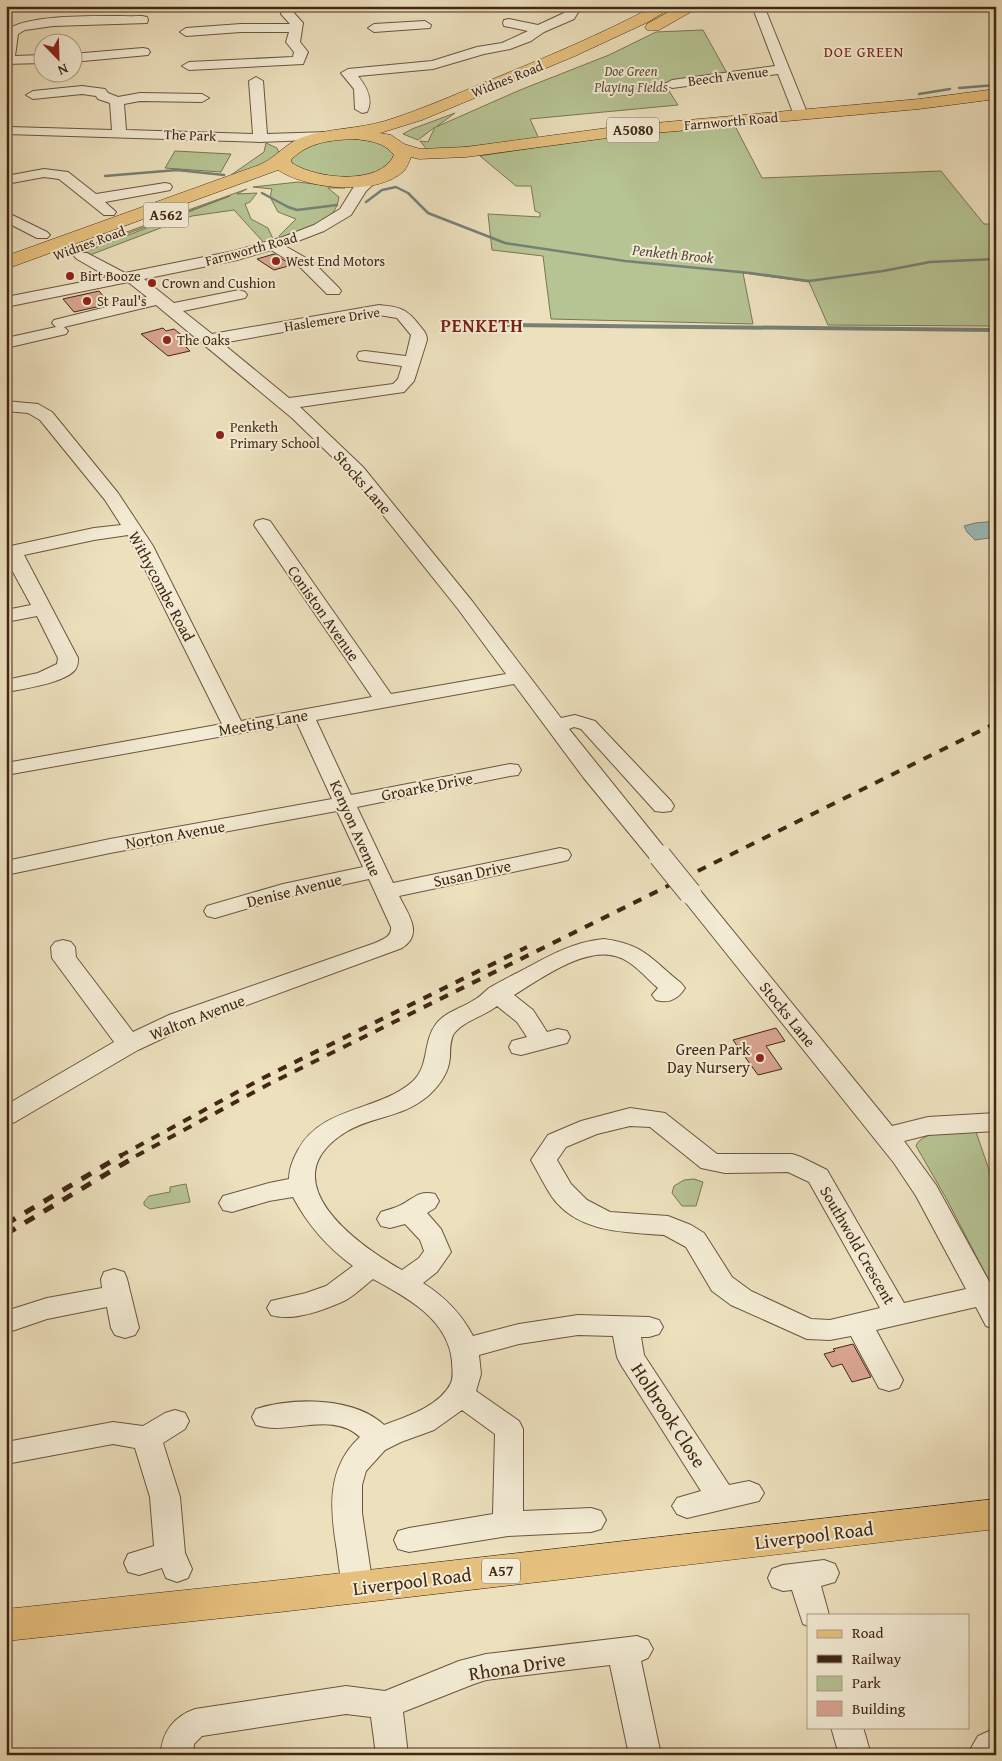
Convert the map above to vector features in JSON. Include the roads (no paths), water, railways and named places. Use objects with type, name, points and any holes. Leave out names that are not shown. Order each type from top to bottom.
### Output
[{"type":"main road","name":"Widnes Road","points":[[335,135],[389,125],[435,108],[583,48],[666,6]]},
{"type":"main road","name":"Widnes Road","points":[[396,147],[395,138],[397,134],[409,127],[614,44],[691,6]]},
{"type":"main road","name":"Farnworth Road","points":[[396,147],[419,154],[466,152],[630,130],[919,104],[996,94]]},
{"type":"main road","name":"A562","points":[[391,171],[373,178],[325,181],[300,176],[288,170],[282,163],[284,156],[300,144],[335,135],[373,137],[396,147]]},
{"type":"main road","points":[[391,171],[399,165],[403,158],[402,151],[396,147]]},
{"type":"main road","name":"Farnworth Road","points":[[391,171],[466,152]]},
{"type":"main road","name":"Widnes Road","points":[[6,263],[265,170],[284,156]]},
{"type":"main road","name":"Widnes Road","points":[[6,273],[232,190],[269,182],[325,181]]},
{"type":"main road","name":"Liverpool Road","points":[[6,1624],[358,1587],[996,1514]]},
{"type":"street","points":[[6,7],[12,6]]},
{"type":"street","points":[[190,66],[298,61],[301,52],[293,42],[297,23],[287,14],[289,6]]},
{"type":"street","points":[[362,108],[362,89],[348,72],[387,63],[433,66],[482,50],[505,46],[526,38],[539,29],[569,16],[576,6]]},
{"type":"street","points":[[758,6],[801,115]]},
{"type":"street","points":[[32,59],[7,60],[12,34],[15,30],[32,25],[128,23],[142,20]]},
{"type":"street","points":[[380,28],[418,22]]},
{"type":"street","points":[[509,23],[539,29]]},
{"type":"street","points":[[186,32],[242,28],[296,28]]},
{"type":"street","points":[[82,57],[129,50],[143,52]]},
{"type":"street","name":"Beech Avenue","points":[[672,84],[784,69]]},
{"type":"street","points":[[256,81],[260,138]]},
{"type":"street","points":[[33,95],[104,88],[103,96],[117,101],[140,97],[202,98]]},
{"type":"street","points":[[117,101],[119,133]]},
{"type":"street","name":"The Park","points":[[8,133],[119,133],[260,138],[335,135]]},
{"type":"street","name":"The Park","points":[[260,138],[278,146],[284,156]]},
{"type":"street","points":[[6,180],[38,174],[59,174],[66,177],[109,212]]},
{"type":"street","name":"Farnworth Road","points":[[6,302],[227,257],[273,245],[319,228],[346,212],[353,203],[355,194],[373,178]]},
{"type":"street","points":[[325,181],[348,187],[355,194]]},
{"type":"street","points":[[94,199],[159,191]]},
{"type":"street","points":[[6,216],[47,235]]},
{"type":"street","points":[[273,245],[307,265],[333,291]]},
{"type":"street","name":"Stocks Lane","points":[[82,256],[127,277],[164,304],[319,433],[363,478],[520,677],[592,772],[888,1136],[928,1192],[996,1319]]},
{"type":"street","points":[[6,343],[60,326],[164,304],[240,295]]},
{"type":"street","name":"Haslemere Drive","points":[[208,340],[371,311],[387,310],[403,315],[419,335],[406,382],[398,388],[285,404]]},
{"type":"street","points":[[361,353],[412,362]]},
{"type":"street","name":"Withycombe Road","points":[[6,406],[32,408],[46,416],[112,497],[144,546],[234,727]]},
{"type":"street","name":"Coniston Avenue","points":[[263,525],[385,701]]},
{"type":"street","points":[[6,686],[54,675],[67,667],[68,658],[10,552],[94,534],[132,529]]},
{"type":"street","points":[[6,616],[42,609]]},
{"type":"street","name":"Meeting Lane","points":[[6,769],[520,677]]},
{"type":"street","name":"Kenyon Avenue","points":[[303,715],[403,927],[402,936],[399,940]]},
{"type":"street","points":[[556,724],[575,721],[588,725],[668,807]]},
{"type":"street","name":"Groarke Drive","points":[[344,802],[510,770]]},
{"type":"street","name":"Norton Avenue","points":[[6,868],[110,846],[344,802]]},
{"type":"street","name":"Susan Drive","points":[[385,892],[560,855]]},
{"type":"street","name":"Denise Avenue","points":[[214,911],[283,890],[375,871]]},
{"type":"street","name":"Walton Avenue","points":[[6,1116],[129,1044],[178,1022],[383,948],[399,940]]},
{"type":"street","points":[[358,1587],[349,1527],[347,1487],[350,1474],[357,1460],[367,1448],[381,1439],[426,1421],[460,1395],[467,1377],[464,1349],[458,1332],[436,1305],[372,1265],[328,1229],[318,1216],[302,1186],[305,1158],[319,1139],[335,1128],[357,1116],[382,1110],[403,1102],[430,1080],[437,1064],[437,1046],[446,1027],[462,1015],[482,1006],[497,994],[557,960],[581,950],[598,946],[632,952],[659,978],[674,988],[664,995]]},
{"type":"street","points":[[63,947],[64,958],[129,1044]]},
{"type":"street","points":[[497,994],[525,1016],[540,1042]]},
{"type":"street","name":"Southwold Crescent","points":[[898,1314],[818,1176],[792,1163],[725,1164],[710,1162],[656,1119],[630,1117],[590,1127],[557,1141],[544,1160],[562,1191],[578,1207],[606,1221],[668,1226],[695,1240],[722,1284],[741,1298],[807,1329],[830,1330],[983,1295]]},
{"type":"street","points":[[888,1136],[928,1126],[996,1122]]},
{"type":"street","points":[[232,1203],[269,1192],[302,1186]]},
{"type":"street","points":[[403,1283],[428,1265],[438,1252],[432,1236],[409,1211]]},
{"type":"street","points":[[282,1308],[309,1303],[336,1293],[372,1265]]},
{"type":"street","points":[[6,1323],[18,1317],[116,1287],[125,1328]]},
{"type":"street","points":[[858,1323],[889,1380]]},
{"type":"street","name":"Holbrook Close","points":[[464,1349],[519,1334],[578,1325],[638,1327],[627,1340],[632,1357],[736,1496],[686,1506]]},
{"type":"street","points":[[460,1395],[509,1428],[508,1524]]},
{"type":"street","points":[[265,1419],[316,1412],[337,1415],[359,1420],[381,1439]]},
{"type":"street","points":[[6,1453],[113,1434],[148,1438],[175,1421]]},
{"type":"street","points":[[139,1563],[174,1561],[165,1497],[148,1438]]},
{"type":"street","points":[[409,1540],[508,1524],[591,1520]]},
{"type":"street","points":[[804,1576],[814,1614]]},
{"type":"street","name":"Rhona Drive","points":[[386,1705],[470,1671],[486,1667],[630,1650],[645,1755]]},
{"type":"street","points":[[177,1755],[176,1743],[183,1732],[195,1723],[346,1700],[386,1705],[392,1755]]},
{"type":"street","points":[[847,1728],[855,1755]]},
{"type":"street","points":[[983,1755],[989,1746],[996,1742]]},
{"type":"water","points":[[996,521],[996,537],[975,540],[964,526],[975,523]]},
{"type":"waterway","points":[[959,88],[996,85]]},
{"type":"waterway","points":[[919,94],[950,89]]},
{"type":"waterway","name":"Penketh Brook","points":[[105,176],[177,170],[224,175]]},
{"type":"waterway","name":"Penketh Brook","points":[[366,202],[382,190],[396,187],[408,193],[428,213],[505,243],[625,261],[750,273],[809,281],[883,271],[930,262],[996,259]]},
{"type":"waterway","name":"Penketh Brook","points":[[262,193],[297,210],[337,205]]},
{"type":"waterway","points":[[507,325],[996,330]]},
{"type":"railway","points":[[136,1156],[269,1084],[996,723]]},
{"type":"railway","points":[[120,1156],[263,1078],[527,947]]},
{"type":"railway","points":[[6,1224],[122,1155]]},
{"type":"railway","points":[[6,1234],[138,1155]]},
{"type":"place","name":"West End Motors","points":[[276,261]]},
{"type":"place","name":"Birt Booze","points":[[70,276]]},
{"type":"place","name":"Crown and Cushion","points":[[152,283]]},
{"type":"place","name":"St Paul's","points":[[87,301]]},
{"type":"place","name":"The Oaks","points":[[167,340]]},
{"type":"place","name":"Penketh Primary School","points":[[220,435]]},
{"type":"place","name":"Green Park Day Nursery","points":[[760,1058]]},
{"type":"district","name":"DOE GREEN","points":[[864,52]]},
{"type":"district","name":"PENKETH","points":[[482,326]]},
{"type":"park label","name":"Doe Green Playing Fields","points":[[631,79]]}]
